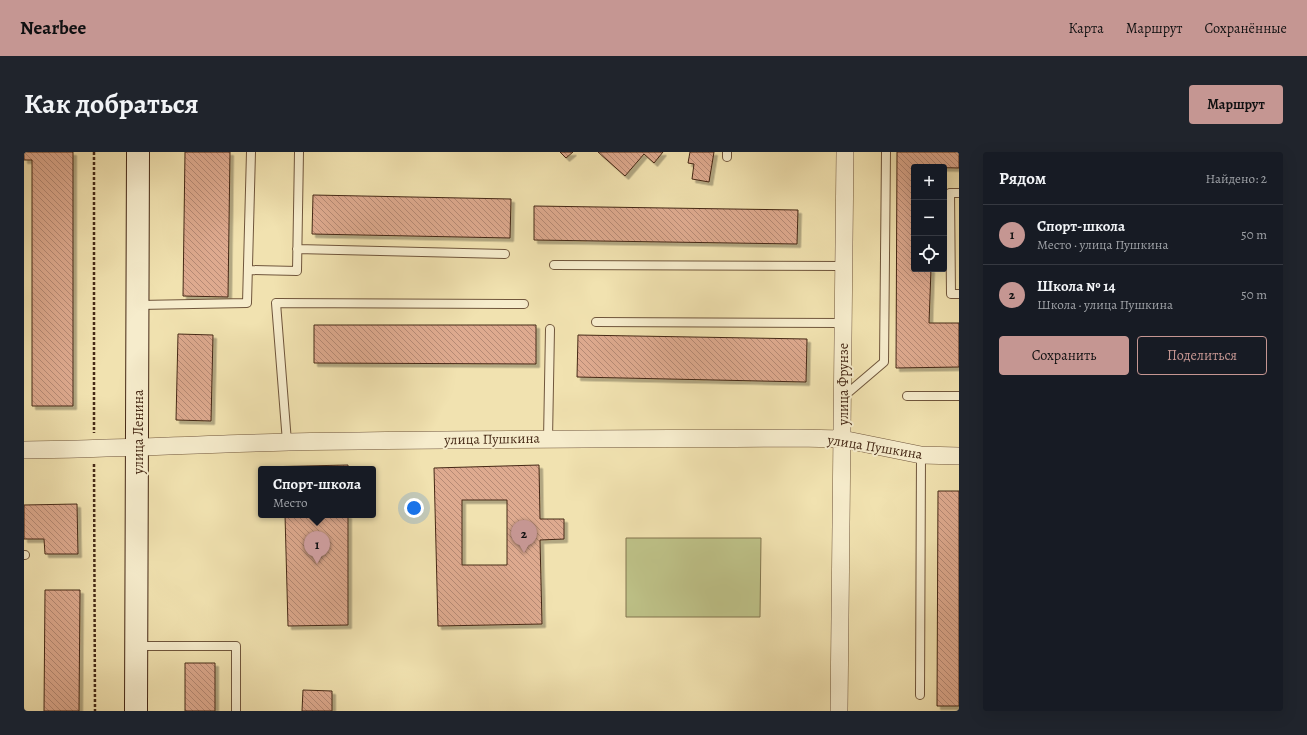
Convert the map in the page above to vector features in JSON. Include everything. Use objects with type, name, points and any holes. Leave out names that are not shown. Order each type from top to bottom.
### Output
[{"type":"main road","name":"улица Ленина","points":[[136,711],[138,152]]},
{"type":"street","name":"улица Фрунзе","points":[[839,711],[845,152]]},
{"type":"street","name":"улица Пушкина","points":[[24,450],[287,442],[548,439],[842,439],[920,455],[959,456]]},
{"type":"lane","points":[[138,305],[247,303],[251,152]]},
{"type":"lane","points":[[248,270],[297,271],[298,152]]},
{"type":"lane","points":[[843,398],[884,362],[886,152]]},
{"type":"lane","points":[[959,193],[950,193],[951,294],[959,294]]},
{"type":"lane","points":[[297,249],[505,254]]},
{"type":"lane","points":[[554,265],[844,266]]},
{"type":"lane","points":[[287,442],[276,303],[524,304]]},
{"type":"lane","points":[[596,322],[843,323]]},
{"type":"lane","points":[[548,439],[550,329]]},
{"type":"lane","points":[[907,396],[959,396]]},
{"type":"lane","points":[[920,455],[920,695]]},
{"type":"lane","points":[[136,646],[236,646],[236,711]]},
{"type":"green space","points":[[626,538],[761,538],[760,617],[626,617]]},
{"type":"building","points":[[24,152],[73,152],[73,406],[32,406],[32,160],[24,160]]},
{"type":"building","points":[[185,152],[230,152],[228,297],[183,296]]},
{"type":"building","points":[[560,152],[573,152],[566,158]]},
{"type":"building","points":[[598,152],[663,152],[654,163],[644,154],[625,176]]},
{"type":"building","points":[[690,152],[714,152],[709,182],[692,179],[694,164],[688,163]]},
{"type":"building","points":[[897,152],[959,152],[959,168],[947,168],[947,164],[911,164],[911,272],[931,272],[929,323],[959,323],[959,367],[896,368]]},
{"type":"building","points":[[313,195],[511,199],[510,238],[312,234]]},
{"type":"building","points":[[534,206],[798,210],[797,244],[534,240]]},
{"type":"building","points":[[314,325],[536,325],[536,364],[314,363]]},
{"type":"building","points":[[178,334],[213,335],[211,421],[176,420]]},
{"type":"building","points":[[578,335],[807,339],[806,382],[577,377]]},
{"type":"building","points":[[348,465],[348,466],[304,466]]},
{"type":"building","points":[[539,465],[540,519],[564,519],[564,539],[540,540],[542,624],[438,626],[434,468]],"holes":[[[462,500],[507,500],[507,565],[462,565]]]},
{"type":"building","points":[[938,491],[959,491],[959,706],[937,706]]},
{"type":"building","points":[[77,504],[78,554],[45,554],[44,539],[24,539],[24,505]]},
{"type":"building","points":[[285,518],[348,518],[348,625],[288,626]]},
{"type":"building","points":[[45,590],[80,590],[79,711],[44,711]]},
{"type":"building","points":[[185,663],[215,663],[215,711],[185,711]]},
{"type":"building","points":[[303,690],[332,691],[332,711],[302,711]]},
{"type":"place","name":"Школа № 14","points":[[524,553]]},
{"type":"place","name":"Спорт-школа","points":[[317,564]]}]
